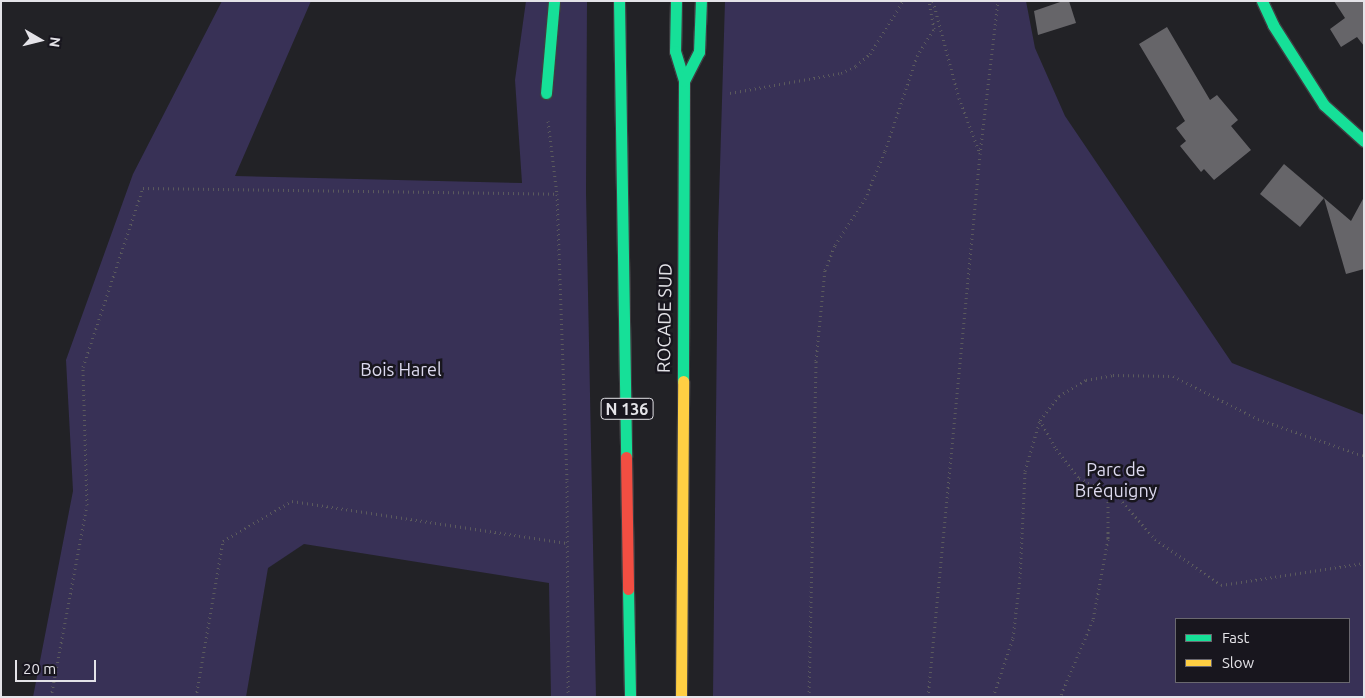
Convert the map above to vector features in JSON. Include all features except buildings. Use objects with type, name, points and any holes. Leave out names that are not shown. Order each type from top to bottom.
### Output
[{"type":"main road","points":[[546,93],[554,1]]},
{"type":"main road","name":"ROCADE SUD","points":[[619,1],[630,697]]},
{"type":"main road","name":"ROCADE SUD","points":[[676,1],[675,51],[684,82],[679,529],[681,697]]},
{"type":"main road","points":[[684,82],[699,52],[700,1]]},
{"type":"main road","points":[[1262,1],[1273,25],[1324,105],[1364,141]]},
{"type":"path","points":[[730,93],[841,73],[856,66],[870,54],[904,1]]},
{"type":"path","points":[[931,1],[959,98],[980,154]]},
{"type":"path","points":[[808,697],[816,361],[822,289],[835,245],[865,199],[885,151],[917,56],[934,29],[931,1]]},
{"type":"path","points":[[928,697],[980,154],[998,1]]},
{"type":"path","points":[[546,93],[557,194],[567,543],[568,697]]},
{"type":"path","points":[[51,697],[87,505],[83,367],[143,188],[557,194]]},
{"type":"path","points":[[993,697],[1012,638],[1020,578],[1024,471],[1040,420],[1059,396],[1086,380],[1113,375],[1160,374],[1173,376],[1227,401],[1258,419],[1364,456]]},
{"type":"path","points":[[1040,420],[1056,449],[1080,478],[1119,498],[1155,538],[1221,585],[1364,563]]},
{"type":"path","points":[[1060,697],[1093,620],[1108,539],[1108,492]]},
{"type":"path","points":[[196,697],[224,541],[292,501],[567,543]]},
{"type":"green space","name":"Bois Harel","points":[[222,1],[311,1],[235,176],[522,183],[515,80],[526,1],[587,1],[586,192],[596,697],[551,697],[549,583],[304,544],[268,568],[246,697],[33,697],[73,491],[66,360],[133,174]]},
{"type":"green space","name":"Parc de Bréquigny","points":[[725,1],[1026,1],[1035,48],[1065,116],[1232,363],[1364,415],[1364,697],[713,697],[718,233]]},
{"type":"traffic: fast","points":[[546,93],[554,1]]},
{"type":"traffic: fast","points":[[619,1],[626,457]]},
{"type":"traffic: fast","points":[[676,1],[675,51],[684,81],[683,381]]},
{"type":"traffic: fast","points":[[684,81],[699,52],[701,1]]},
{"type":"traffic: fast","points":[[1262,1],[1273,25],[1324,105],[1364,141]]},
{"type":"traffic: fast","points":[[628,589],[630,697]]},
{"type":"traffic: slow","points":[[681,697],[683,381]]},
{"type":"traffic: jam","points":[[626,457],[628,589]]}]
